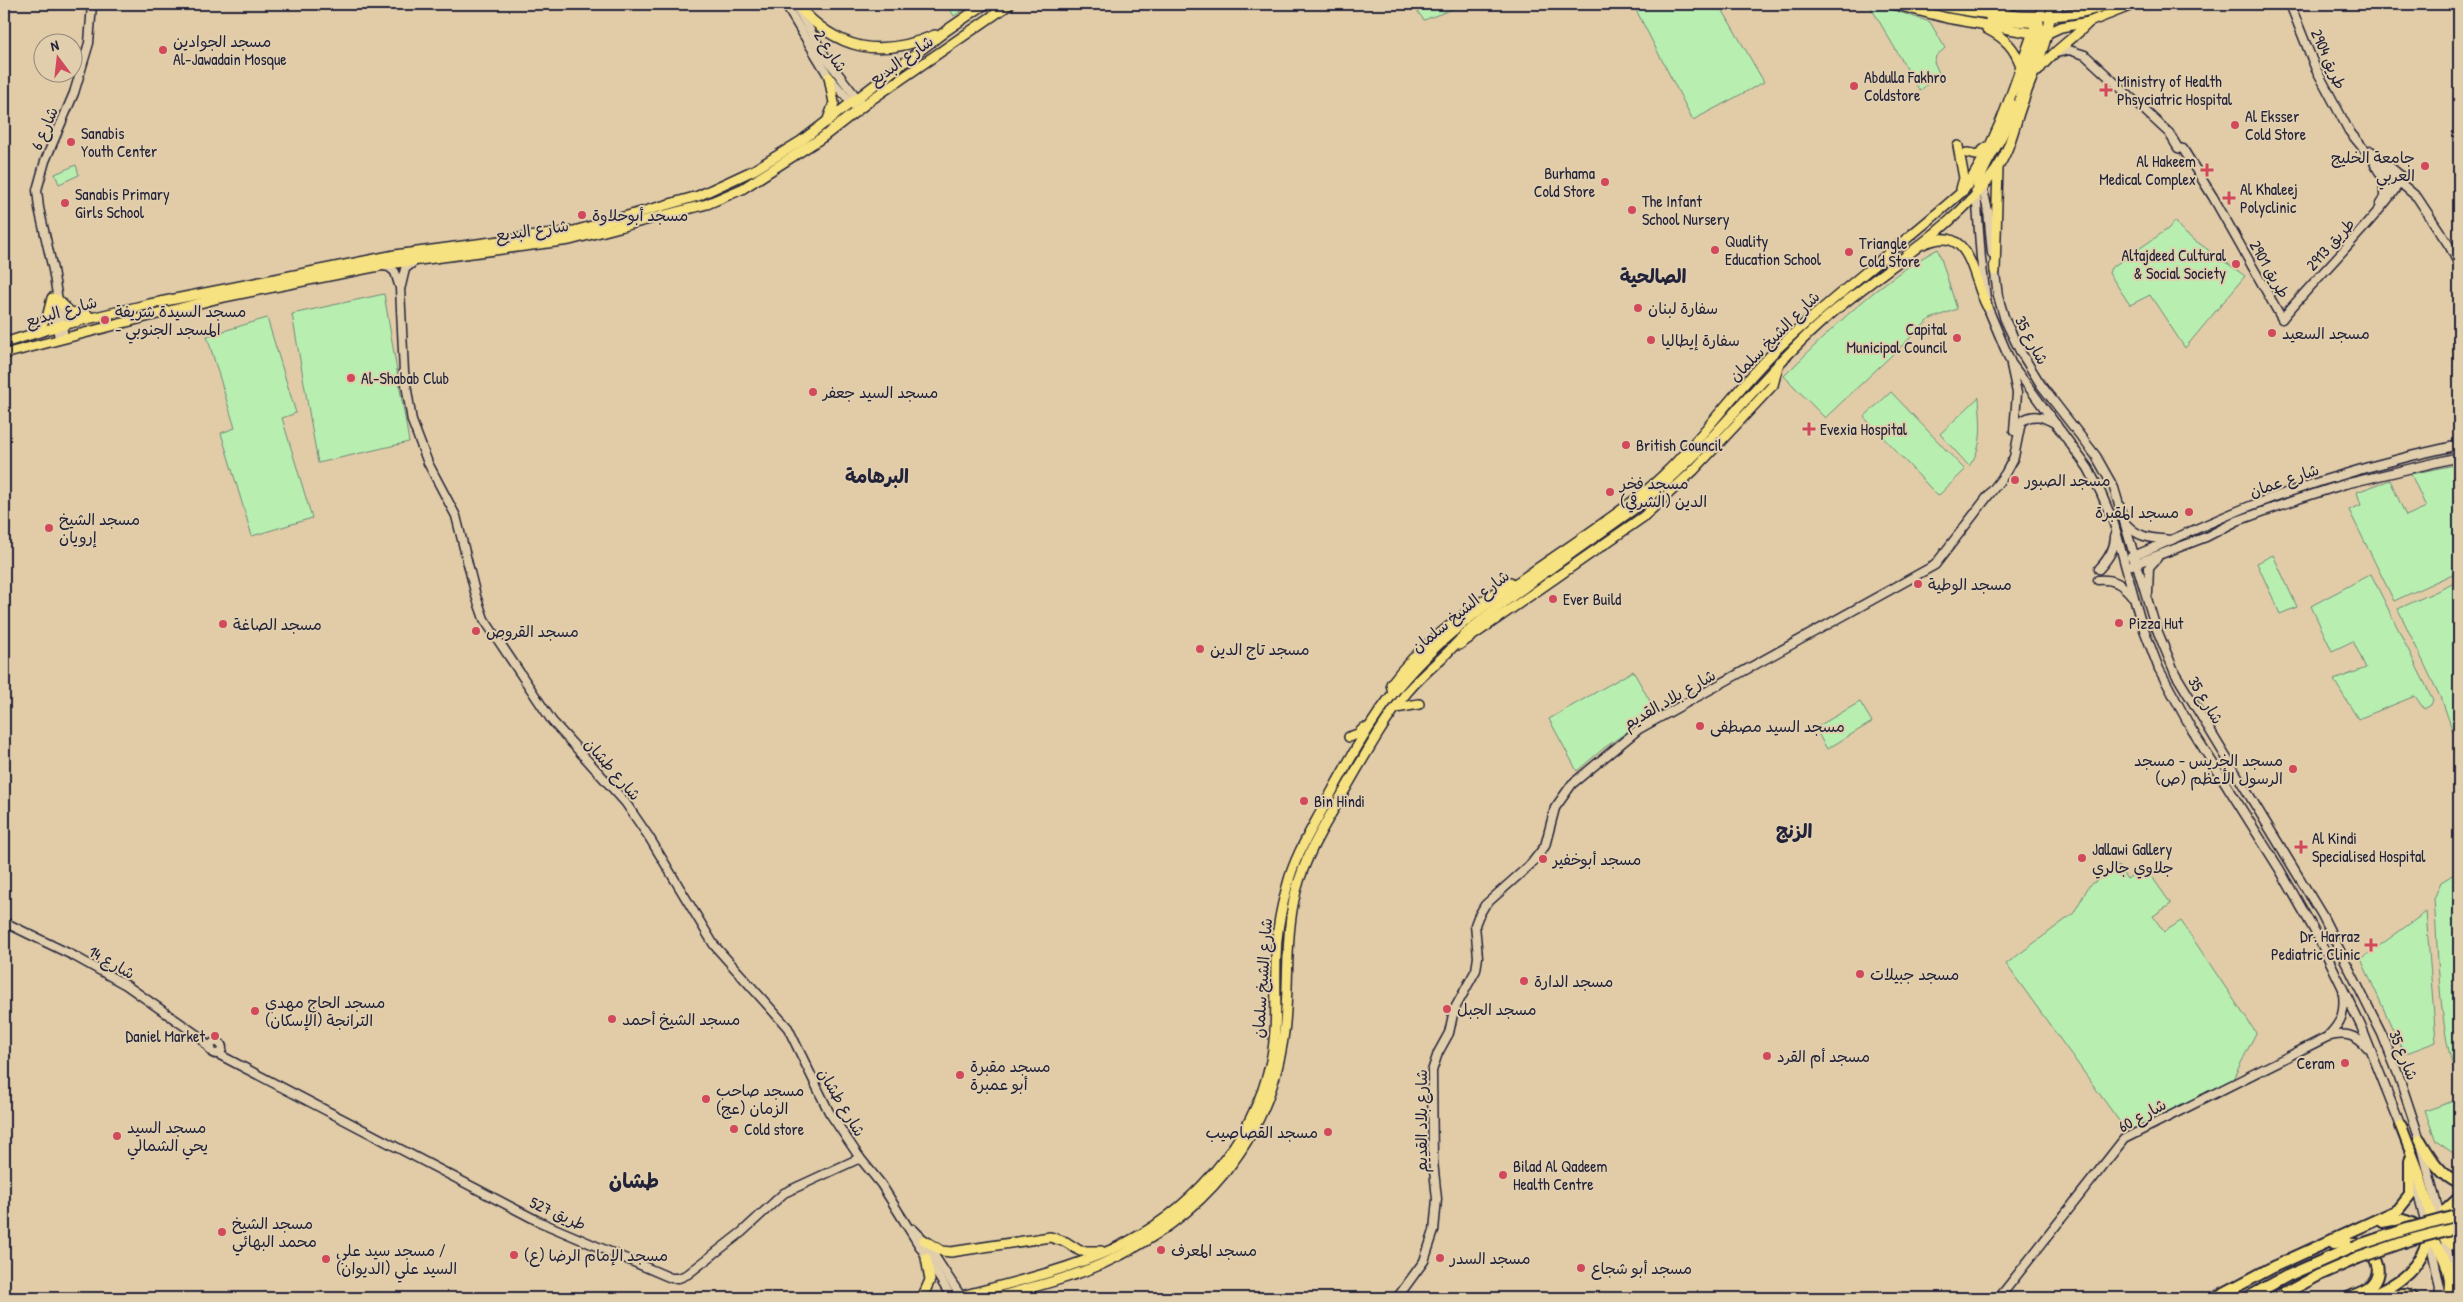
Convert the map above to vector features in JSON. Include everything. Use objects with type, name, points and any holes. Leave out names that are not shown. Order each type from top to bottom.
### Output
[{"type":"highway","points":[[2401,1126],[2439,1228],[2459,1249]]},
{"type":"highway","points":[[2420,1140],[2438,1168],[2459,1183]]},
{"type":"highway","points":[[2215,1298],[2236,1285],[2398,1210],[2406,1203],[2411,1188],[2410,1160]]},
{"type":"highway","points":[[2363,1297],[2388,1289],[2402,1279],[2432,1244],[2445,1211],[2459,1198]]},
{"type":"highway","points":[[2436,1201],[2439,1228]]},
{"type":"highway","points":[[2247,1298],[2287,1276],[2353,1247],[2407,1228],[2459,1215]]},
{"type":"highway","points":[[2353,1232],[2384,1222],[2401,1219],[2413,1224],[2444,1258],[2450,1288],[2448,1298]]},
{"type":"highway","points":[[2276,1298],[2319,1275],[2358,1258],[2412,1239],[2459,1227]]},
{"type":"highway","points":[[2311,1250],[2347,1242],[2357,1243],[2368,1248],[2378,1267],[2378,1275],[2369,1288],[2348,1298]]},
{"type":"highway","points":[[2363,1297],[2398,1293],[2406,1294],[2413,1298]]},
{"type":"main road","points":[[795,4],[828,34],[861,46],[899,47],[947,30]]},
{"type":"main road","name":"شارع البديع","points":[[4,354],[62,337],[210,300],[375,267],[570,240],[609,232],[706,204],[742,189],[823,137],[858,104],[947,30],[984,4]]},
{"type":"main road","name":"شارع البديع","points":[[4,343],[96,316],[396,255],[559,234],[682,202],[714,190],[776,158],[826,122],[858,104],[1010,4]]},
{"type":"main road","points":[[1893,4],[1978,24],[2044,24],[2089,18],[2125,4]]},
{"type":"main road","points":[[1932,4],[2061,27],[2089,22],[2135,4]]},
{"type":"main road","points":[[1987,13],[2013,4]]},
{"type":"main road","points":[[2019,113],[2019,95],[2053,4]]},
{"type":"main road","points":[[1947,18],[1968,17],[2044,24],[2108,4]]},
{"type":"main road","points":[[2030,84],[2053,54],[2077,37],[2089,22]]},
{"type":"main road","points":[[1978,24],[1998,34],[2009,43],[2014,49],[2021,66]]},
{"type":"main road","name":"شارع الشيخ سلمان","points":[[957,1298],[1066,1267],[1112,1249],[1158,1222],[1205,1182],[1224,1159],[1254,1111],[1264,1087],[1272,1057],[1276,956],[1285,891],[1294,863],[1351,757],[1376,715],[1393,693],[1391,685],[1402,670],[1457,625],[1594,521],[1612,515],[1638,497],[1690,448],[1781,346],[1856,277],[1955,198],[1998,168],[2044,44],[2044,24]]},
{"type":"main road","name":"شارع الشيخ سلمان","points":[[992,1298],[1006,1296],[1099,1265],[1146,1241],[1179,1218],[1212,1188],[1248,1142],[1262,1116],[1273,1087],[1285,1027],[1288,945],[1295,895],[1306,859],[1365,755],[1396,708],[1413,686],[1476,624],[1637,506],[1694,456],[1779,362],[1838,308],[1952,218],[1978,181],[2021,66],[2044,24]]},
{"type":"main road","points":[[826,122],[834,103],[829,76]]},
{"type":"main road","points":[[1978,181],[2008,123],[2011,97]]},
{"type":"main road","points":[[1967,153],[1972,155],[1980,154],[1998,129]]},
{"type":"main road","points":[[1955,198],[1961,189],[1964,178],[1958,146]]},
{"type":"main road","points":[[1994,271],[1998,168]]},
{"type":"main road","points":[[1910,251],[1941,238],[1954,240],[1967,253],[1979,290],[1987,306]]},
{"type":"main road","points":[[30,335],[46,321],[54,298],[70,312],[96,316]]},
{"type":"main road","points":[[1450,650],[1476,635],[1643,517],[1694,470],[1773,385],[1779,362]]},
{"type":"main road","points":[[1637,506],[1643,517]]},
{"type":"main road","points":[[1396,708],[1419,704]]},
{"type":"main road","points":[[1351,757],[1348,739],[1360,732],[1376,715]]},
{"type":"main road","points":[[924,1240],[942,1251],[951,1252],[1050,1237],[1066,1242],[1086,1252],[1112,1249]]},
{"type":"main road","points":[[922,1298],[930,1280],[926,1258]]},
{"type":"street","name":"شارع 6","points":[[62,337],[54,298],[50,263],[38,208],[37,190],[45,161],[74,93],[89,43],[92,4]]},
{"type":"street","name":"شارع 2","points":[[785,4],[829,76],[858,104]]},
{"type":"street","name":"شارع 2","points":[[795,4],[826,58],[858,104]]},
{"type":"street","name":"شارع الشيخ سلمان","points":[[2044,4],[2044,24]]},
{"type":"street","name":"شارع الشيخ سلمان","points":[[2044,24],[2059,4]]},
{"type":"street","name":"طريق 2904","points":[[2290,4],[2314,67],[2355,140],[2372,159],[2401,179]]},
{"type":"street","name":"طريق 2901","points":[[2053,54],[2069,50],[2085,55],[2164,127],[2178,148],[2183,149],[2214,198],[2282,319]]},
{"type":"street","name":"طريق 2904","points":[[2346,124],[2363,144],[2426,202],[2457,252],[2459,265]]},
{"type":"street","points":[[2372,159],[2384,180],[2384,196]]},
{"type":"street","name":"طريق 2913","points":[[2378,210],[2384,196],[2401,179]]},
{"type":"street","name":"طريق 2913","points":[[2282,319],[2298,298],[2378,210],[2401,179]]},
{"type":"street","name":"شارع 35","points":[[1978,181],[1988,211],[1994,271],[1998,296],[2005,320],[2020,351],[2042,385],[2096,456],[2114,488],[2148,602],[2164,648],[2179,681],[2322,915],[2346,961],[2385,1042],[2420,1140],[2436,1201]]},
{"type":"street","name":"شارع 35","points":[[1978,181],[1981,258],[1987,306],[2011,363],[2058,424],[2088,468],[2114,524],[2133,598],[2149,646],[2168,688],[2292,890],[2343,984],[2401,1126],[2432,1244],[2440,1288],[2439,1298]]},
{"type":"street","points":[[400,288],[407,266],[418,260]]},
{"type":"street","points":[[375,267],[385,266],[393,270],[400,288]]},
{"type":"street","name":"شارع طشان","points":[[400,288],[404,372],[412,421],[428,462],[456,516],[484,620],[552,720],[625,802],[649,836],[714,945],[788,1028],[822,1101],[860,1158],[875,1175],[908,1224],[926,1258],[957,1298]]},
{"type":"street","name":"شارع بلاد القديم","points":[[2011,363],[2017,404],[2012,460]]},
{"type":"street","name":"شارع بلاد القديم","points":[[1397,1298],[1424,1260],[1434,1231],[1436,1199],[1432,1071],[1438,1053],[1449,1033],[1454,1010],[1476,970],[1478,957],[1475,933],[1477,919],[1485,905],[1531,864],[1545,846],[1555,808],[1565,792],[1612,750],[1639,729],[1935,565],[1976,510],[1998,485],[2012,460],[2019,426],[2026,418],[2041,417],[2058,424]]},
{"type":"street","name":"شارع عمان","points":[[2136,560],[2173,540],[2248,507],[2365,467],[2459,445]]},
{"type":"street","name":"شارع عمان","points":[[2125,564],[2164,553],[2237,521],[2298,499],[2345,484],[2459,457]]},
{"type":"street","points":[[2124,522],[2132,531],[2144,538],[2173,540]]},
{"type":"street","points":[[2099,569],[2109,557],[2114,544],[2114,524]]},
{"type":"street","points":[[2148,602],[2149,567],[2164,553]]},
{"type":"street","points":[[2098,580],[2114,580],[2124,586],[2133,598]]},
{"type":"street","name":"شارع 14","points":[[4,922],[74,956],[130,988],[211,1045],[219,1042],[220,1051]]},
{"type":"street","points":[[2327,1037],[2342,1020],[2345,1006],[2343,984]]},
{"type":"street","points":[[2327,1037],[2346,1034],[2353,1036],[2361,1041],[2372,1055]]},
{"type":"street","name":"شارع 60","points":[[1999,1298],[2124,1139],[2327,1037]]},
{"type":"street","name":"طريق 527","points":[[220,1051],[235,1062],[540,1222],[660,1275],[675,1279],[688,1274],[718,1252],[784,1193],[860,1158]]},
{"type":"street","name":"شارع طشان","points":[[908,1224],[924,1240],[957,1298]]},
{"type":"street","points":[[2439,1228],[2456,1284],[2456,1298]]},
{"type":"green space","points":[[947,4],[972,4],[954,16]]},
{"type":"green space","points":[[1412,4],[1466,4],[1424,20]]},
{"type":"green space","points":[[1633,4],[1719,4],[1764,82],[1693,120]]},
{"type":"green space","points":[[1869,4],[1875,4],[1930,22],[1945,48],[1936,56],[1934,62],[1939,73],[1920,91]]},
{"type":"green space","points":[[76,165],[79,175],[59,184],[55,174]]},
{"type":"green space","points":[[2175,221],[2183,232],[2245,276],[2185,348],[2150,295],[2130,305],[2109,273],[2111,268],[2168,229]]},
{"type":"green space","points":[[1938,249],[1957,309],[1930,319],[1825,418],[1784,376],[1838,323],[1876,290],[1916,261]]},
{"type":"green space","name":"Al-Shabab Club","points":[[384,294],[409,442],[318,463],[292,314]]},
{"type":"green space","points":[[267,318],[296,413],[282,418],[312,518],[252,536],[221,433],[235,428],[207,336]]},
{"type":"green space","points":[[1891,392],[1965,470],[1938,496],[1864,417]]},
{"type":"green space","points":[[1979,397],[1979,442],[1974,458],[1969,466],[1940,434]]},
{"type":"green space","points":[[2459,464],[2459,571],[2394,601],[2349,510],[2361,505],[2357,492],[2390,480],[2406,516],[2426,507],[2411,474]]},
{"type":"green space","points":[[2273,555],[2297,607],[2280,614],[2257,563]]},
{"type":"green space","points":[[2371,574],[2433,700],[2431,705],[2424,709],[2415,696],[2358,719],[2334,680],[2366,668],[2353,641],[2332,651],[2311,606]]},
{"type":"green space","points":[[2459,581],[2459,741],[2398,609]]},
{"type":"green space","points":[[1633,671],[1656,712],[1604,748],[1577,771],[1549,719]]},
{"type":"green space","points":[[1860,702],[1872,722],[1827,749],[1815,728]]},
{"type":"green space","points":[[2118,866],[2127,879],[2145,867],[2171,904],[2153,916],[2164,932],[2181,921],[2256,1033],[2233,1079],[2127,1132],[2006,964],[2073,914],[2089,886]]},
{"type":"green space","points":[[2459,871],[2459,1086],[2452,1064],[2443,1018],[2434,899],[2441,882]]},
{"type":"green space","points":[[2426,912],[2436,1042],[2404,1054],[2361,959]]},
{"type":"green space","points":[[2459,1099],[2459,1157],[2436,1141],[2425,1111]]},
{"type":"place","name":"مسجد الجوادين Al-Jawadain Mosque","points":[[163,50]]},
{"type":"place","name":"Abdulla Fakhro Coldstore","points":[[1854,86]]},
{"type":"place","name":"Ministry of Health Phsyciatric Hospital","points":[[2106,90]]},
{"type":"place","name":"Al Eksser Cold Store","points":[[2235,125]]},
{"type":"place","name":"Sanabis Youth Center","points":[[71,142]]},
{"type":"place","name":"جامعة الخليج العربي","points":[[2425,166]]},
{"type":"place","name":"Al Hakeem Medical Complex","points":[[2207,170]]},
{"type":"place","name":"Burhama Cold Store","points":[[1605,182]]},
{"type":"place","name":"Al Khaleej Polyclinic","points":[[2229,198]]},
{"type":"place","name":"Sanabis Primary Girls School","points":[[65,203]]},
{"type":"place","name":"The Infant School Nursery","points":[[1632,210]]},
{"type":"place","name":"مسجد أبوحلاوة","points":[[582,215]]},
{"type":"place","name":"Quality Education School","points":[[1715,250]]},
{"type":"place","name":"Triangle Cold Store","points":[[1849,252]]},
{"type":"place","name":"Altajdeed Cultural & Social Society","points":[[2236,264]]},
{"type":"place","name":"سفارة لبنان","points":[[1638,308]]},
{"type":"place","name":"مسجد السيدة شريفة - المسجد الجنوبي","points":[[105,320]]},
{"type":"place","name":"مسجد السعيد","points":[[2272,333]]},
{"type":"place","name":"Capital Municipal Council","points":[[1957,338]]},
{"type":"place","name":"سفارة إيطاليا","points":[[1651,340]]},
{"type":"place","name":"Al-Shabab Club","points":[[351,378]]},
{"type":"place","name":"مسجد السيد جعفر","points":[[813,392]]},
{"type":"place","name":"Evexia Hospital","points":[[1809,429]]},
{"type":"place","name":"British Council","points":[[1626,445]]},
{"type":"place","name":"مسجد الصبور","points":[[2015,480]]},
{"type":"place","name":"مسجد فخر الدين (الشرقي)","points":[[1610,492]]},
{"type":"place","name":"مسجد المقبرة","points":[[2189,512]]},
{"type":"place","name":"مسجد الشيخ إرويان","points":[[49,528]]},
{"type":"place","name":"مسجد الوطية","points":[[1918,584]]},
{"type":"place","name":"Ever Build","points":[[1553,599]]},
{"type":"place","name":"Pizza Hut","points":[[2119,623]]},
{"type":"place","name":"مسجد الصاغة","points":[[223,624]]},
{"type":"place","name":"مسجد القروص","points":[[476,631]]},
{"type":"place","name":"مسجد تاج الدين","points":[[1200,649]]},
{"type":"place","name":"مسجد السيد مصطفى","points":[[1700,726]]},
{"type":"place","name":"مسجد الخريس - مسجد الرسول الأعظم (ص)","points":[[2293,769]]},
{"type":"place","name":"Bin Hindi","points":[[1304,801]]},
{"type":"place","name":"Al Kindi Specialised Hospital","points":[[2301,847]]},
{"type":"place","name":"Jallawi Gallery جلاوي جالري","points":[[2082,858]]},
{"type":"place","name":"مسجد أبوخفير","points":[[1543,859]]},
{"type":"place","name":"Dr. Harraz Pediatric Clinic","points":[[2371,945]]},
{"type":"place","name":"مسجد جبيلات","points":[[1860,974]]},
{"type":"place","name":"مسجد الدارة","points":[[1524,981]]},
{"type":"place","name":"مسجد الجبل","points":[[1447,1009]]},
{"type":"place","name":"مسجد الحاج مهدي الترانجة (الإسكان)","points":[[255,1011]]},
{"type":"place","name":"مسجد الشيخ أحمد","points":[[612,1019]]},
{"type":"place","name":"Daniel Market","points":[[215,1036]]},
{"type":"place","name":"مسجد أم القرد","points":[[1767,1056]]},
{"type":"place","name":"Ceram","points":[[2345,1063]]},
{"type":"place","name":"مسجد مقبرة أبو عمبرة","points":[[960,1075]]},
{"type":"place","name":"مسجد صاحب الزمان (عج)","points":[[706,1099]]},
{"type":"place","name":"Cold store","points":[[734,1129]]},
{"type":"place","name":"مسجد القصاصيب","points":[[1328,1132]]},
{"type":"place","name":"مسجد السيد يحي الشمالي","points":[[117,1136]]},
{"type":"place","name":"Bilad Al Qadeem Health Centre","points":[[1503,1175]]},
{"type":"place","name":"مسجد الشيخ محمد البهائي","points":[[222,1232]]},
{"type":"place","name":"مسجد المعرف","points":[[1161,1250]]},
{"type":"place","name":"مسجد الإمام الرضا (ع)","points":[[514,1255]]},
{"type":"place","name":"مسجد السدر","points":[[1440,1258]]},
{"type":"place","name":"مسجد سيد علي / السيد علي (الديوان)","points":[[326,1259]]},
{"type":"place","name":"مسجد أبو شجاع","points":[[1581,1268]]},
{"type":"district","name":"الصالحية","points":[[1653,276]]},
{"type":"district","name":"البرهامة","points":[[877,476]]},
{"type":"district","name":"الزنج","points":[[1794,831]]},
{"type":"district","name":"طشان","points":[[634,1180]]}]
